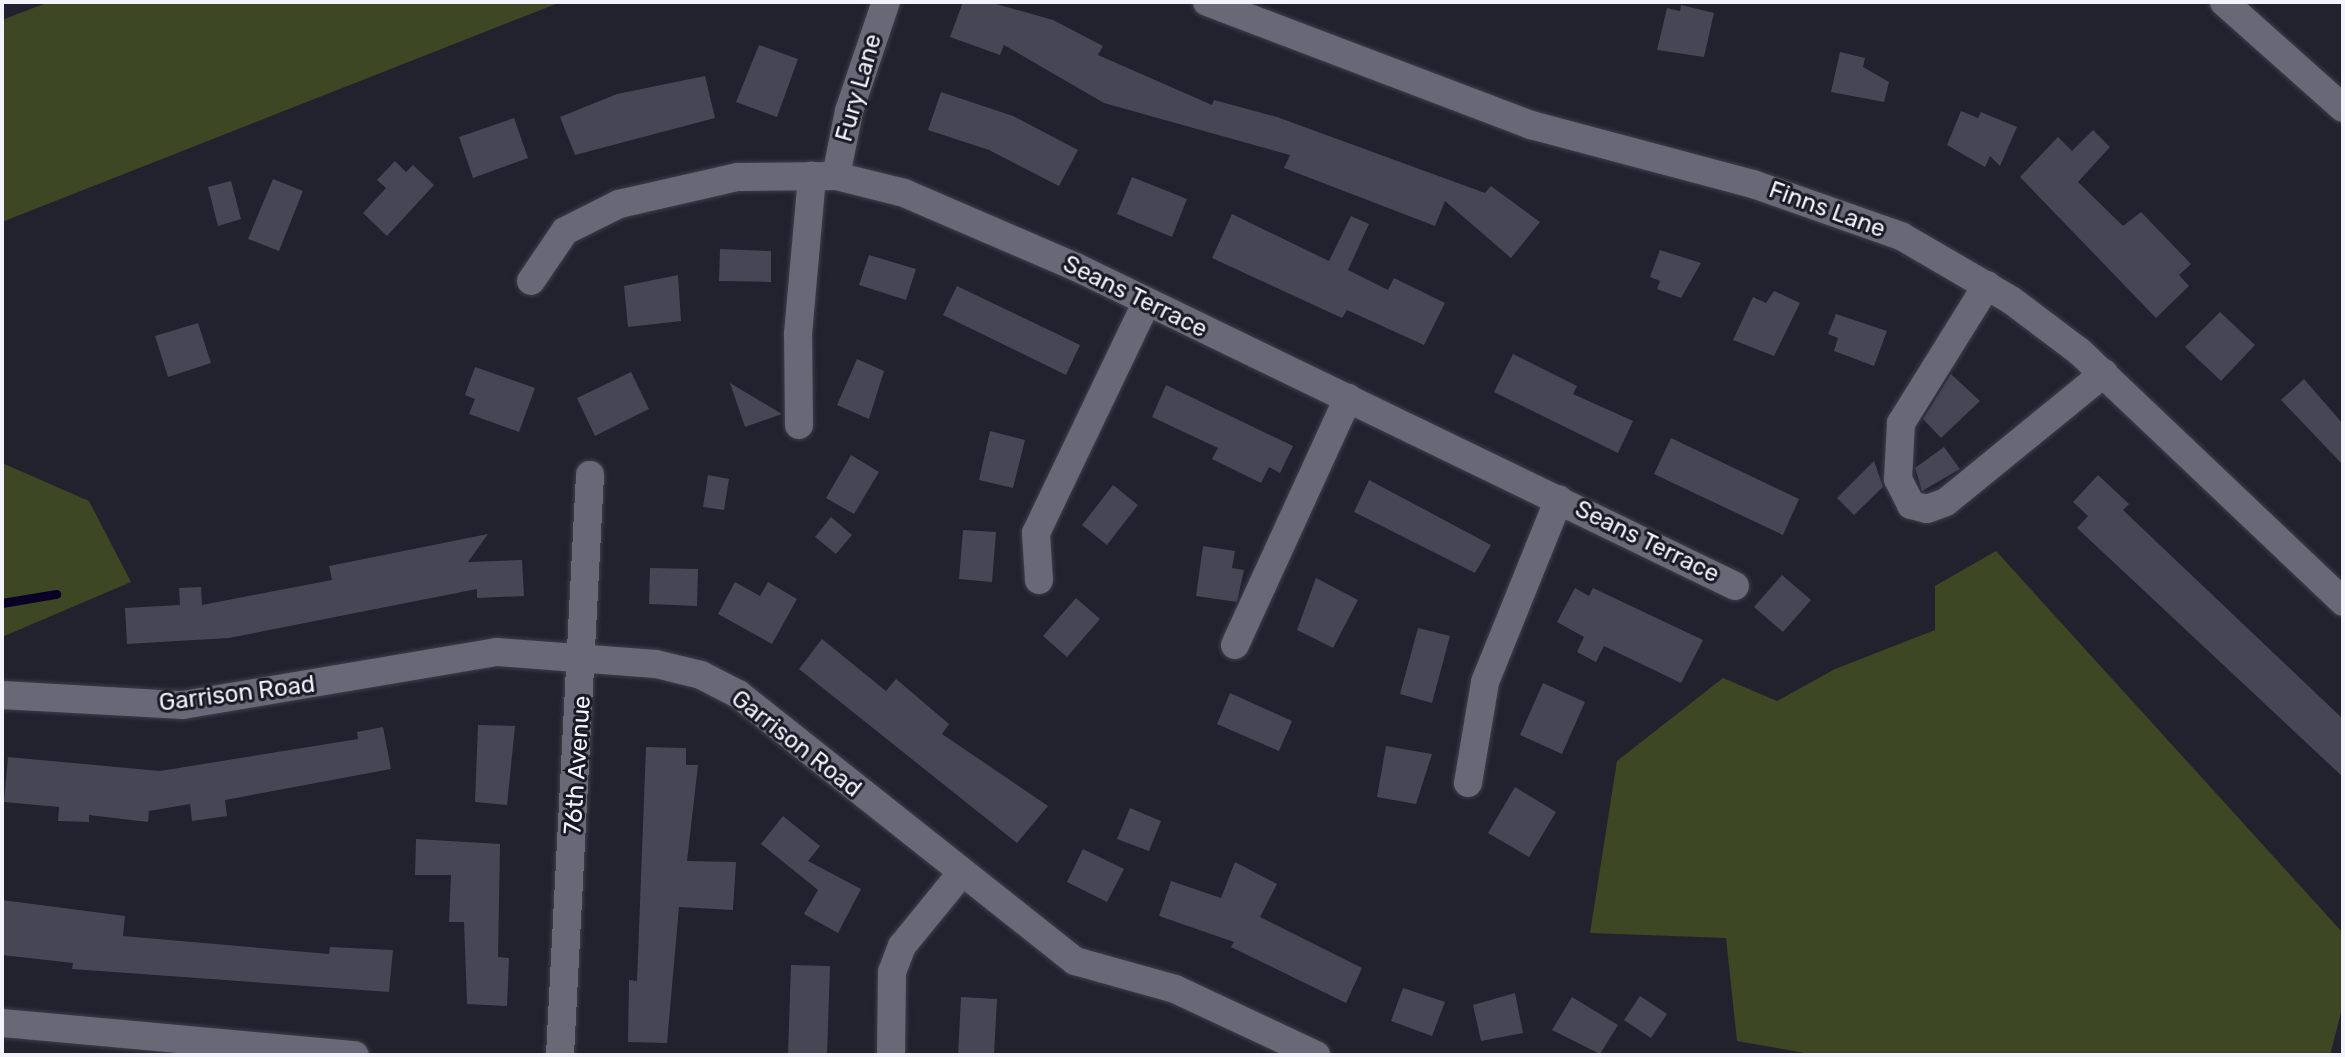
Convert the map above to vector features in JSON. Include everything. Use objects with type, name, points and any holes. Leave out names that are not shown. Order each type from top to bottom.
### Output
[{"type":"street","name":"Fury Lane","points":[[799,425],[798,334],[824,176],[886,2]]},
{"type":"street","name":"Finns Lane","points":[[1207,2],[1531,125],[1830,207],[1901,236],[1987,285],[2104,373],[2343,602]]},
{"type":"street","points":[[2224,2],[2343,108]]},
{"type":"street","name":"Seans Terrace","points":[[531,281],[565,231],[619,204],[738,177],[824,176],[904,193],[1348,398],[1735,586]]},
{"type":"street","points":[[1987,285],[1901,422],[1898,479],[1910,505],[1927,509],[1946,502],[2104,373]]},
{"type":"street","points":[[1039,580],[1036,533],[1146,303]]},
{"type":"street","points":[[1235,645],[1348,398]]},
{"type":"street","name":"76th Avenue","points":[[560,1055],[584,659],[590,475]]},
{"type":"street","points":[[1468,783],[1485,682],[1559,499]]},
{"type":"street","name":"Garrison Road","points":[[2,695],[183,705],[306,688],[453,655],[497,652],[656,664],[701,675],[738,694],[960,876],[1075,961],[1175,989],[1316,1055]]},
{"type":"street","points":[[891,1055],[897,959],[926,912],[960,876]]},
{"type":"street","points":[[2,1023],[355,1055]]},
{"type":"green space","points":[[49,2],[561,2],[2,222],[2,20]]},
{"type":"green space","points":[[2,463],[89,501],[131,582],[2,637]]},
{"type":"green space","points":[[1996,551],[2343,933],[2343,1005],[2330,1055],[1816,1055],[1737,1041],[1726,938],[1590,933],[1617,761],[1723,678],[1777,701],[1835,669],[1935,630],[1935,586]]},
{"type":"building","points":[[963,2],[989,2],[1053,20],[1103,46],[1098,55],[1212,105],[1214,100],[1277,117],[1485,193],[1491,186],[1540,222],[1511,258],[1445,201],[1435,226],[1284,168],[1290,155],[1104,103],[1004,45],[1000,55],[950,37]]},
{"type":"building","points":[[1681,5],[1714,13],[1704,57],[1657,50],[1667,8],[1680,11]]},
{"type":"building","points":[[759,45],[798,59],[777,117],[736,102]]},
{"type":"building","points":[[1840,52],[1865,58],[1863,67],[1889,82],[1884,102],[1831,92]]},
{"type":"building","points":[[705,76],[715,118],[575,155],[560,117],[617,94]]},
{"type":"building","points":[[941,92],[1013,116],[1078,150],[1059,186],[989,150],[928,130]]},
{"type":"building","points":[[1961,111],[1978,118],[1981,112],[2017,127],[2000,166],[1990,156],[1985,167],[1947,145]]},
{"type":"building","points":[[514,118],[528,158],[473,178],[459,137]]},
{"type":"building","points":[[2093,130],[2110,147],[2078,182],[2123,226],[2141,212],[2191,264],[2179,275],[2189,286],[2156,318],[2020,177],[2058,137],[2072,151]]},
{"type":"building","points":[[395,161],[406,172],[413,165],[434,185],[387,236],[363,213],[386,188],[377,180]]},
{"type":"building","points":[[1132,177],[1187,199],[1172,237],[1117,214]]},
{"type":"building","points":[[273,179],[303,191],[279,251],[248,239]]},
{"type":"building","points":[[231,181],[241,219],[218,226],[208,187]]},
{"type":"building","points":[[1232,214],[1329,261],[1351,216],[1369,224],[1348,270],[1388,290],[1394,278],[1445,303],[1424,345],[1347,310],[1342,318],[1212,258]]},
{"type":"building","points":[[720,249],[771,251],[771,282],[719,281]]},
{"type":"building","points":[[1660,250],[1701,263],[1681,298],[1657,289],[1660,281],[1650,277]]},
{"type":"building","points":[[869,255],[916,269],[906,300],[859,285]]},
{"type":"building","points":[[678,275],[681,321],[628,327],[624,286]]},
{"type":"building","points":[[957,286],[1080,345],[1066,375],[943,315]]},
{"type":"building","points":[[1774,291],[1800,303],[1774,356],[1733,340],[1753,297],[1766,303]]},
{"type":"building","points":[[2220,312],[2255,345],[2221,381],[2185,347]]},
{"type":"building","points":[[1836,314],[1887,331],[1874,366],[1834,351],[1838,338],[1828,334]]},
{"type":"building","points":[[198,323],[211,363],[168,377],[155,336]]},
{"type":"building","points":[[1513,354],[1577,386],[1573,394],[1633,421],[1618,453],[1494,392]]},
{"type":"building","points":[[857,359],[884,371],[869,419],[837,405]]},
{"type":"building","points":[[475,367],[535,388],[519,432],[469,414],[475,399],[465,395]]},
{"type":"building","points":[[631,372],[649,409],[595,436],[577,398]]},
{"type":"building","points":[[1951,374],[1980,401],[1941,438],[1923,419]]},
{"type":"building","points":[[2304,379],[2343,424],[2343,465],[2281,400]]},
{"type":"building","points":[[730,383],[782,414],[745,427]]},
{"type":"building","points":[[1166,385],[1293,446],[1280,473],[1269,467],[1261,483],[1212,459],[1218,448],[1152,417]]},
{"type":"building","points":[[990,431],[1025,440],[1013,488],[979,480]]},
{"type":"building","points":[[1671,438],[1799,499],[1783,535],[1654,474]]},
{"type":"building","points":[[1944,447],[1960,469],[1922,491],[1915,468]]},
{"type":"building","points":[[851,455],[879,472],[854,514],[826,498]]},
{"type":"building","points":[[1874,461],[1883,487],[1854,515],[1837,498]]},
{"type":"building","points":[[708,475],[729,479],[724,510],[703,507]]},
{"type":"building","points":[[2098,475],[2129,504],[2123,510],[2343,719],[2343,777],[2077,528],[2088,516],[2073,502]]},
{"type":"building","points":[[1369,480],[1491,545],[1475,573],[1354,512]]},
{"type":"building","points":[[1113,485],[1138,505],[1107,545],[1082,525]]},
{"type":"building","points":[[831,517],[852,535],[836,554],[815,537]]},
{"type":"building","points":[[963,530],[996,532],[992,582],[959,579]]},
{"type":"building","points":[[488,534],[468,562],[522,560],[524,596],[477,598],[477,589],[229,638],[127,644],[125,608],[180,605],[179,588],[201,587],[202,605],[332,580],[329,566]]},
{"type":"building","points":[[1203,546],[1235,551],[1232,568],[1244,570],[1237,602],[1196,596]]},
{"type":"building","points":[[650,568],[698,569],[697,606],[649,604]]},
{"type":"building","points":[[1782,575],[1811,600],[1783,632],[1754,607]]},
{"type":"building","points":[[1316,578],[1358,600],[1333,648],[1297,630]]},
{"type":"building","points":[[735,582],[760,596],[768,582],[797,599],[772,644],[718,614]]},
{"type":"building","points":[[1575,588],[1589,596],[1593,588],[1703,640],[1681,683],[1604,646],[1596,662],[1577,652],[1584,637],[1557,622]]},
{"type":"building","points":[[1076,598],[1100,619],[1067,657],[1043,636]]},
{"type":"building","points":[[1418,628],[1450,636],[1432,703],[1400,694]]},
{"type":"building","points":[[822,639],[886,691],[896,679],[949,724],[942,734],[1048,806],[1017,843],[799,669]]},
{"type":"building","points":[[1543,683],[1585,702],[1562,754],[1520,735]]},
{"type":"building","points":[[1230,693],[1292,721],[1279,751],[1217,724]]},
{"type":"building","points":[[478,725],[515,726],[507,805],[475,802]]},
{"type":"building","points":[[383,727],[391,769],[225,800],[227,816],[192,821],[190,804],[149,811],[148,822],[89,815],[89,822],[58,821],[59,807],[4,802],[8,757],[160,771],[358,739],[357,732]]},
{"type":"building","points":[[1386,746],[1432,754],[1416,804],[1377,797]]},
{"type":"building","points":[[646,747],[686,748],[686,765],[698,765],[687,861],[736,862],[733,910],[679,907],[667,1043],[628,1042],[629,980],[637,981]]},
{"type":"building","points":[[1515,787],[1556,812],[1529,857],[1488,833]]},
{"type":"building","points":[[1130,808],[1161,821],[1149,851],[1117,839]]},
{"type":"building","points":[[783,816],[820,846],[808,861],[861,889],[838,933],[804,914],[818,890],[761,844]]},
{"type":"building","points":[[416,839],[500,844],[498,957],[509,958],[507,1006],[467,1004],[464,922],[449,922],[451,875],[415,875]]},
{"type":"building","points":[[1083,849],[1124,869],[1107,902],[1067,882]]},
{"type":"building","points":[[1235,862],[1277,884],[1260,917],[1362,968],[1346,1003],[1231,947],[1234,942],[1159,916],[1171,881],[1221,898]]},
{"type":"building","points":[[2,900],[125,916],[123,936],[329,954],[330,947],[393,950],[389,992],[72,969],[73,963],[2,955]]},
{"type":"building","points":[[791,965],[830,966],[827,1055],[788,1055]]},
{"type":"building","points":[[1403,988],[1445,1002],[1432,1036],[1391,1021]]},
{"type":"building","points":[[1515,993],[1523,1033],[1481,1041],[1473,1005]]},
{"type":"building","points":[[1640,996],[1667,1014],[1651,1038],[1624,1020]]},
{"type":"building","points":[[961,997],[997,999],[994,1055],[958,1055]]},
{"type":"building","points":[[1572,997],[1618,1025],[1600,1054],[1552,1030]]},
{"type":"waterway","points":[[2,603],[56,594]]}]
